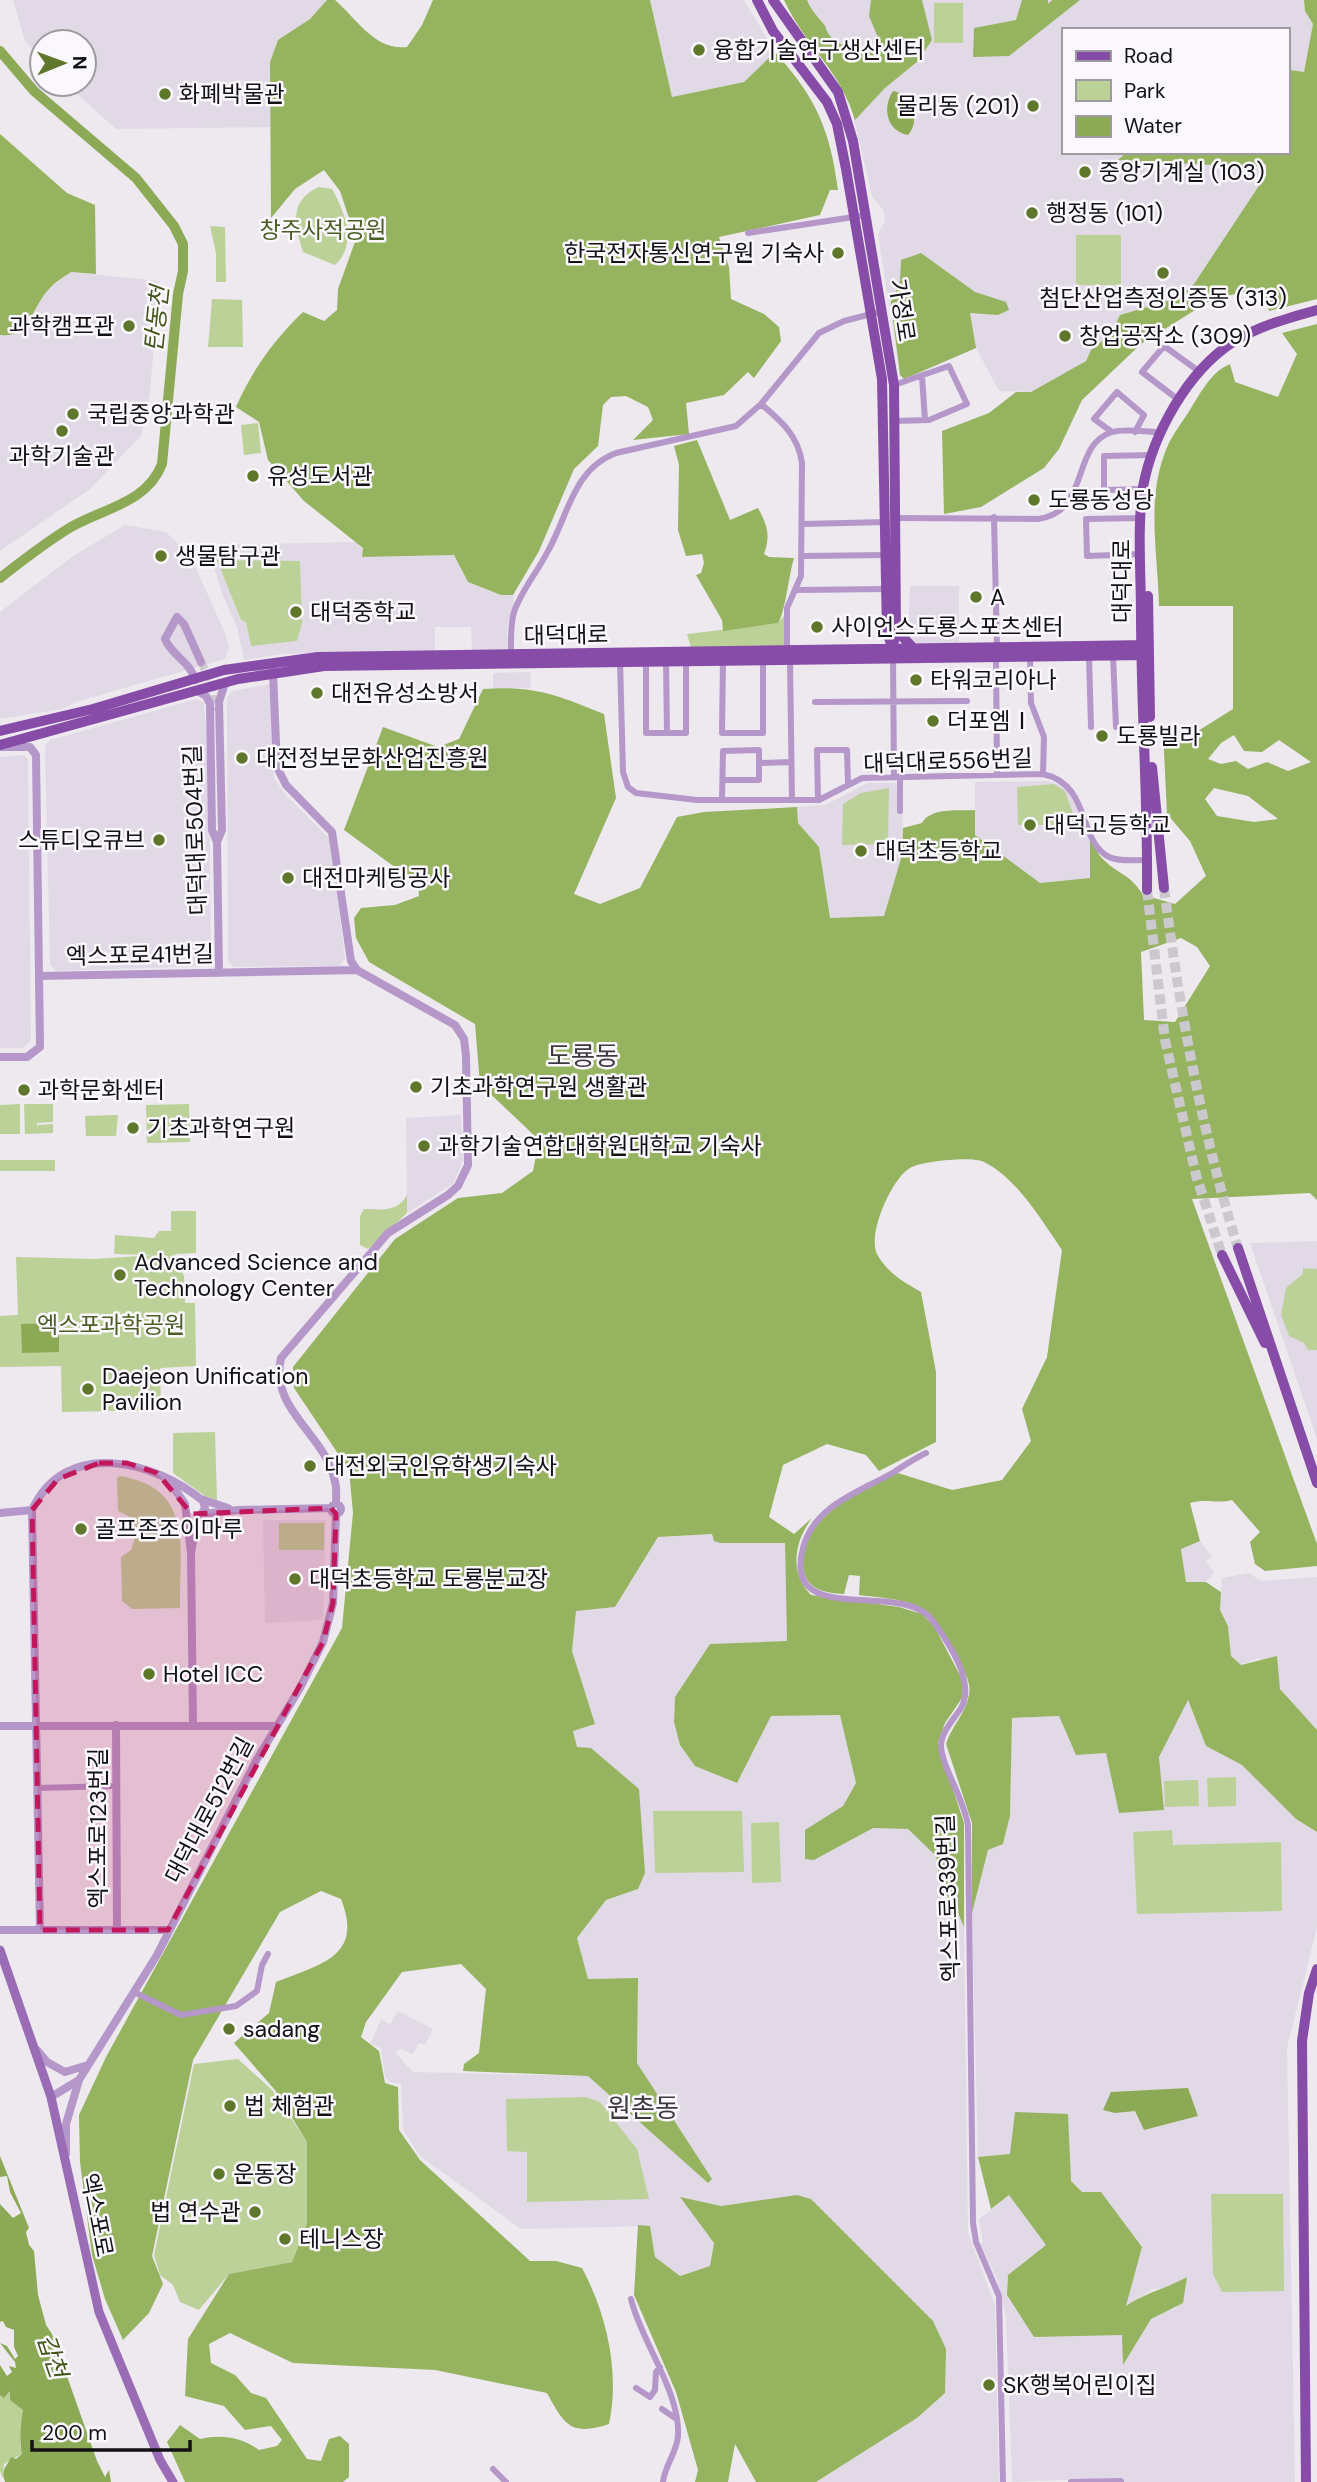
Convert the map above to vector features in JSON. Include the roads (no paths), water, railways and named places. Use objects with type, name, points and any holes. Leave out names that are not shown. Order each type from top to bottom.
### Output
[{"type":"main road","name":"가정로","points":[[757,0],[773,31],[827,102],[837,124],[882,379],[896,630],[893,654]]},
{"type":"main road","name":"가정로","points":[[774,0],[838,92],[853,141],[867,215],[894,385],[895,421],[887,555],[887,632],[893,654]]},
{"type":"main road","name":"대덕대로","points":[[1145,650],[1143,489],[1161,432],[1200,372],[1216,355],[1248,334],[1317,310]]},
{"type":"main road","name":"대덕대로","points":[[1145,650],[1148,503],[1152,477],[1165,436],[1195,387],[1234,349],[1266,331],[1317,316]]},
{"type":"main road","points":[[896,630],[915,650]]},
{"type":"main road","name":"대덕대로","points":[[893,654],[915,650],[1089,656],[1145,650]]},
{"type":"main road","name":"대덕대로","points":[[0,732],[251,664],[318,657],[1145,650]]},
{"type":"main road","points":[[1145,650],[1147,890]]},
{"type":"main road","points":[[1145,650],[1164,888]]},
{"type":"main road","name":"대덕대로","points":[[0,746],[225,682],[273,672],[324,666],[723,660],[788,655]]},
{"type":"main road","points":[[1238,1248],[1317,1483]]},
{"type":"main road","points":[[1222,1255],[1283,1381]]},
{"type":"main road","name":"엑스포로","points":[[0,1950],[37,2050],[51,2097],[66,2154],[84,2257],[99,2312],[160,2460],[173,2482]]},
{"type":"main road","points":[[1306,2482],[1302,2041],[1309,1993],[1317,1969]]},
{"type":"street","points":[[748,233],[867,215]]},
{"type":"street","points":[[511,655],[512,622],[517,605],[554,542],[578,486],[590,469],[602,458],[616,453],[726,431],[744,421],[761,404],[819,333],[829,327],[883,311]]},
{"type":"street","points":[[1180,401],[1142,372],[1164,346],[1200,372]]},
{"type":"street","points":[[894,385],[949,366],[967,404],[925,420],[895,421]]},
{"type":"street","points":[[922,376],[925,420]]},
{"type":"street","points":[[1135,432],[1144,415],[1118,392],[1094,419],[1112,432],[1135,432],[1161,432]]},
{"type":"street","points":[[761,404],[789,429],[800,452],[802,576],[787,608],[792,800]]},
{"type":"street","points":[[803,524],[994,517],[1045,518],[1065,508],[1072,499],[1095,445],[1112,432]]},
{"type":"street","points":[[1095,445],[1104,456],[1104,490],[1143,489]]},
{"type":"street","points":[[1104,456],[1152,455]]},
{"type":"street","points":[[994,517],[997,775]]},
{"type":"street","points":[[1142,518],[1086,519],[1087,556],[1142,554]]},
{"type":"street","points":[[803,556],[887,555]]},
{"type":"street","points":[[796,590],[887,589]]},
{"type":"street","points":[[195,680],[194,673],[166,644],[169,629],[177,617],[187,631],[201,662]]},
{"type":"street","points":[[893,654],[893,702],[900,811]]},
{"type":"street","name":"대덕대로","points":[[1114,655],[1115,727]]},
{"type":"street","points":[[1030,656],[1031,703],[1044,737],[1043,774]]},
{"type":"street","points":[[1089,656],[1091,727]]},
{"type":"street","points":[[723,660],[722,733],[763,733],[763,659]]},
{"type":"street","points":[[646,661],[646,733],[686,733],[685,660]]},
{"type":"street","points":[[666,661],[667,733]]},
{"type":"street","name":"대덕대로556번길","points":[[620,662],[622,772],[628,787],[648,796],[722,800],[818,800],[862,778],[1043,774],[1060,779],[1070,789],[1103,853],[1117,859],[1147,860]]},
{"type":"street","points":[[273,672],[277,767],[285,785],[332,832],[351,961],[357,970]]},
{"type":"street","points":[[215,746],[219,702],[225,682]]},
{"type":"street","name":"대덕대로504번길","points":[[198,691],[206,696],[210,704],[215,746],[219,973]]},
{"type":"street","points":[[816,702],[967,701]]},
{"type":"street","points":[[0,746],[30,747],[36,755],[39,976]]},
{"type":"street","points":[[722,800],[723,751],[759,750],[759,780],[723,780]]},
{"type":"street","points":[[818,800],[817,750],[847,750],[848,785]]},
{"type":"street","points":[[759,763],[791,762]]},
{"type":"street","name":"엑스포로41번길","points":[[0,1057],[27,1056],[40,1047],[39,976],[357,970]]},
{"type":"street","name":"대덕대로512번길","points":[[51,2097],[79,2080],[134,1992],[275,1726],[300,1688],[323,1642],[333,1604],[335,1482],[327,1462],[280,1390],[278,1374],[281,1358],[388,1233],[448,1195],[458,1186],[468,1165],[464,1039],[455,1026],[443,1016],[357,970]]},
{"type":"street","name":"엑스포로339번길","points":[[926,1453],[858,1490],[820,1517],[805,1540],[799,1567],[804,1584],[820,1595],[900,1604],[926,1613],[944,1640],[966,1686],[965,1699],[947,1729],[941,1746],[964,1807],[968,1826],[973,2223],[976,2242],[999,2296],[1003,2482]]},
{"type":"street","points":[[40,1930],[32,1510],[58,1479],[90,1465],[127,1463],[157,1473],[216,1507],[237,1510]]},
{"type":"street","points":[[169,1481],[193,1517],[237,1510],[334,1509]]},
{"type":"street","points":[[192,1726],[191,1553],[186,1508],[192,1498],[200,1498]]},
{"type":"street","points":[[191,1553],[205,1504],[200,1498]]},
{"type":"street","points":[[0,1513],[32,1510]]},
{"type":"street","name":"엑스포로123번길","points":[[0,1726],[275,1726]]},
{"type":"street","name":"엑스포로123번길","points":[[116,1726],[117,1930]]},
{"type":"street","points":[[37,1788],[117,1786]]},
{"type":"street","points":[[0,1930],[168,1930]]},
{"type":"street","points":[[134,1992],[181,2015],[236,2006],[257,1991],[262,1965],[268,1954]]},
{"type":"street","points":[[37,2050],[47,2062],[65,2072],[75,2071],[91,2063]]},
{"type":"street","points":[[66,2154],[66,2124],[79,2080]]},
{"type":"street","points":[[631,2299],[636,2320],[660,2367],[676,2419],[677,2443],[664,2471],[663,2482]]},
{"type":"street","points":[[636,2388],[650,2397],[655,2390],[656,2372],[660,2367]]},
{"type":"street","points":[[662,2409],[676,2419]]},
{"type":"street","points":[[493,2469],[506,2482]]},
{"type":"street","points":[[1071,2482],[1121,2481]]},
{"type":"water","points":[[893,91],[900,93],[910,103],[914,123],[908,135],[895,129],[888,118],[888,104]]},
{"type":"water","points":[[59,1323],[59,1352],[22,1353],[21,1324]]},
{"type":"water","points":[[1188,2088],[1198,2116],[1144,2130],[1135,2111],[1115,2113],[1103,2110],[1111,2092]]},
{"type":"water","name":"갑천","points":[[0,2156],[29,2228],[26,2232],[29,2245],[34,2251],[38,2295],[46,2325],[52,2334],[97,2461],[105,2477],[109,2470],[111,2482],[5,2482],[4,2471],[11,2457],[16,2459],[22,2454],[20,2439],[23,2410],[10,2400],[10,2391],[4,2398],[0,2395],[0,2365],[7,2376],[12,2372],[9,2366],[16,2368],[15,2362],[0,2343],[7,2346],[15,2359],[18,2356],[14,2347],[14,2330],[6,2327],[3,2321],[0,2322],[0,2204],[13,2218],[21,2213],[10,2192],[7,2176],[0,2177]]},
{"type":"waterway","name":"탄동천","points":[[0,51],[34,91],[136,178],[174,226],[183,244],[183,271],[178,294],[162,464],[155,477],[135,496],[71,527],[0,578]]},
{"type":"tunnel","points":[[201,662],[211,681],[214,711]]},
{"type":"tunnel","points":[[1164,888],[1193,1070],[1213,1159],[1238,1248]]},
{"type":"tunnel","points":[[1147,890],[1165,1040],[1196,1175],[1222,1255]]},
{"type":"place","name":"융합기술연구생산센터","points":[[699,50]]},
{"type":"place","name":"화폐박물관","points":[[165,94]]},
{"type":"place","name":"물리동 (201)","points":[[1033,106]]},
{"type":"place","name":"중앙기계실 (103)","points":[[1085,172]]},
{"type":"place","name":"행정동 (101)","points":[[1032,213]]},
{"type":"place","name":"한국전자통신연구원 기숙사","points":[[838,253]]},
{"type":"place","name":"첨단산업측정인증동 (313)","points":[[1163,273]]},
{"type":"place","name":"과학캠프관","points":[[129,326]]},
{"type":"place","name":"창업공작소 (309)","points":[[1065,336]]},
{"type":"place","name":"국립중앙과학관","points":[[73,414]]},
{"type":"place","name":"과학기술관","points":[[62,431]]},
{"type":"place","name":"유성도서관","points":[[253,476]]},
{"type":"place","name":"도룡동성당","points":[[1034,500]]},
{"type":"place","name":"생물탐구관","points":[[161,556]]},
{"type":"place","name":"A","points":[[976,597]]},
{"type":"place","name":"대덕중학교","points":[[296,612]]},
{"type":"place","name":"사이언스도룡스포츠센터","points":[[817,627]]},
{"type":"place","name":"타워코리아나","points":[[916,680]]},
{"type":"place","name":"대전유성소방서","points":[[317,693]]},
{"type":"place","name":"더포엠Ⅰ","points":[[933,721]]},
{"type":"place","name":"도룡빌라","points":[[1102,736]]},
{"type":"place","name":"대전정보문화산업진흥원","points":[[242,758]]},
{"type":"place","name":"대덕고등학교","points":[[1030,825]]},
{"type":"place","name":"스튜디오큐브","points":[[159,840]]},
{"type":"place","name":"대덕초등학교","points":[[861,851]]},
{"type":"place","name":"대전마케팅공사","points":[[288,878]]},
{"type":"place","name":"기초과학연구원 생활관","points":[[416,1087]]},
{"type":"place","name":"과학문화센터","points":[[24,1090]]},
{"type":"place","name":"기초과학연구원","points":[[133,1128]]},
{"type":"place","name":"과학기술연합대학원대학교 기숙사","points":[[424,1146]]},
{"type":"place","name":"Advanced Science and Technology Center","points":[[120,1275]]},
{"type":"place","name":"Daejeon Unification Pavilion","points":[[88,1389]]},
{"type":"place","name":"대전외국인유학생기숙사","points":[[310,1466]]},
{"type":"place","name":"골프존조이마루","points":[[81,1529]]},
{"type":"place","name":"대덕초등학교 도룡분교장","points":[[295,1579]]},
{"type":"place","name":"Hotel ICC","points":[[149,1674]]},
{"type":"place","name":"sadang","points":[[229,2029]]},
{"type":"place","name":"법 체험관","points":[[230,2106]]},
{"type":"place","name":"운동장","points":[[219,2174]]},
{"type":"place","name":"법 연수관","points":[[255,2212]]},
{"type":"place","name":"테니스장","points":[[285,2239]]},
{"type":"place","name":"SK행복어린이집","points":[[989,2385]]},
{"type":"district","name":"도룡동","points":[[583,1056]]},
{"type":"district","name":"원촌동","points":[[643,2108]]},
{"type":"park label","name":"창주사적공원","points":[[323,230]]},
{"type":"park label","name":"엑스포과학공원","points":[[111,1325]]}]
